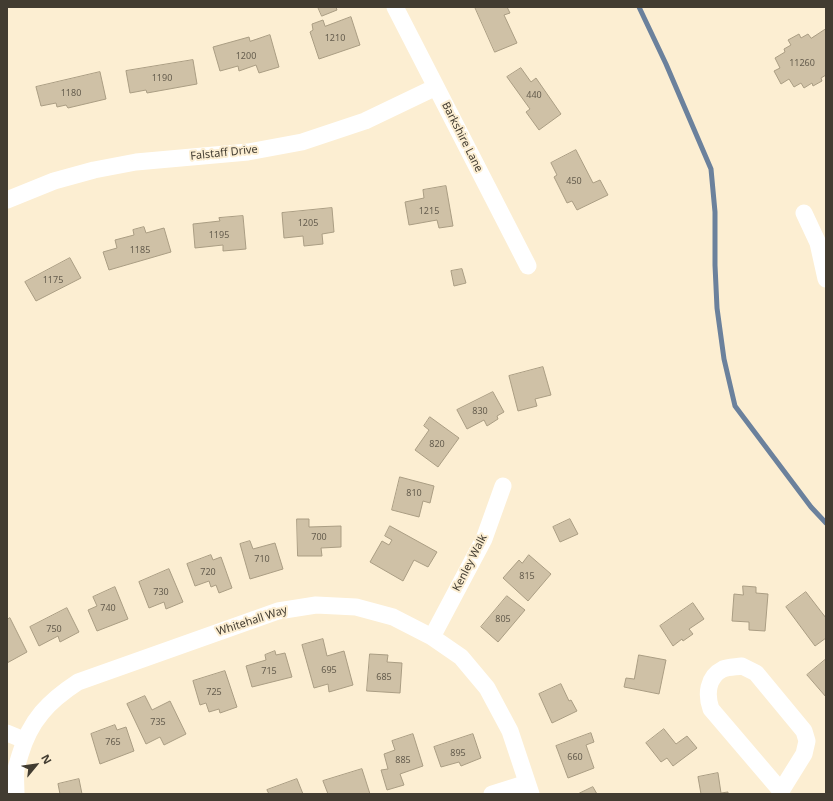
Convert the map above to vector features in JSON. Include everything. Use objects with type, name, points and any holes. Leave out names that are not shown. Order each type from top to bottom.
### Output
[{"type":"street","name":"Barkshire Lane","points":[[395,7],[528,266]]},
{"type":"street","name":"Falstaff Drive","points":[[7,200],[54,181],[108,167],[136,162],[248,152],[302,142],[365,121],[436,87]]},
{"type":"street","points":[[804,213],[818,243],[826,279]]},
{"type":"street","name":"Kenley Walk","points":[[432,637],[484,539],[502,486]]},
{"type":"street","name":"Whitehall Way","points":[[16,794],[16,769],[24,740],[34,722],[46,706],[61,693],[78,682],[278,611],[316,605],[356,607],[393,617],[432,637],[461,657],[487,688],[510,731],[529,788],[492,794]]},
{"type":"street","points":[[742,666],[756,672],[804,731],[806,741],[804,754],[780,792],[711,709],[707,698],[709,685],[715,675],[723,669],[742,666]]},
{"type":"street","points":[[7,733],[24,740]]},
{"type":"building","points":[[318,7],[336,7],[337,10],[322,16]]},
{"type":"building","points":[[475,7],[507,7],[510,13],[504,15],[517,43],[495,52]]},
{"type":"building","points":[[351,17],[360,45],[319,59],[310,32],[313,30],[312,24],[323,20],[325,26]]},
{"type":"building","points":[[826,29],[826,75],[821,78],[822,81],[813,86],[812,83],[804,88],[801,83],[794,87],[789,79],[781,84],[774,71],[780,68],[775,58],[785,52],[784,49],[791,45],[788,40],[799,34],[801,38],[808,34],[811,38]]},
{"type":"building","points":[[270,35],[279,67],[259,73],[256,65],[239,71],[238,66],[220,71],[213,47],[249,37],[250,41]]},
{"type":"building","points":[[193,60],[197,84],[147,93],[146,90],[130,93],[126,71]]},
{"type":"building","points":[[521,68],[531,82],[536,78],[561,114],[539,130],[526,112],[530,109],[507,77]]},
{"type":"building","points":[[100,72],[106,99],[68,108],[66,105],[57,107],[56,103],[41,106],[36,87]]},
{"type":"building","points":[[576,150],[593,183],[600,180],[608,195],[577,210],[572,201],[567,203],[554,177],[557,175],[551,163]]},
{"type":"building","points":[[446,186],[453,226],[439,228],[437,220],[409,225],[405,202],[424,198],[423,190]]},
{"type":"building","points":[[332,208],[334,232],[322,234],[323,244],[304,246],[303,236],[284,238],[282,213]]},
{"type":"building","points":[[243,216],[246,249],[223,251],[223,245],[195,248],[193,224],[220,221],[219,218]]},
{"type":"building","points":[[144,227],[146,233],[164,228],[171,252],[109,270],[103,252],[117,248],[115,240],[134,235],[133,230]]},
{"type":"building","points":[[70,258],[81,278],[36,301],[25,282]]},
{"type":"building","points":[[462,269],[466,283],[454,286],[451,271]]},
{"type":"building","points":[[543,367],[551,395],[535,399],[537,406],[518,411],[509,376]]},
{"type":"building","points":[[493,392],[504,412],[497,416],[498,419],[487,426],[484,420],[467,429],[457,410]]},
{"type":"building","points":[[430,417],[459,438],[438,467],[415,450],[429,430],[424,426]]},
{"type":"building","points":[[400,477],[434,486],[430,503],[423,501],[419,517],[392,510]]},
{"type":"building","points":[[297,519],[309,519],[309,527],[341,526],[341,547],[321,548],[322,556],[298,556]]},
{"type":"building","points":[[570,519],[578,534],[560,542],[553,527]]},
{"type":"building","points":[[390,526],[437,552],[428,567],[414,560],[403,581],[370,562],[382,541],[389,545],[392,540],[385,536]]},
{"type":"building","points":[[250,541],[253,549],[275,543],[283,569],[250,579],[240,544]]},
{"type":"building","points":[[211,555],[213,560],[221,557],[232,588],[219,593],[216,585],[211,587],[209,581],[195,586],[187,564]]},
{"type":"building","points":[[529,555],[551,574],[528,601],[503,578],[519,560],[522,563]]},
{"type":"building","points":[[169,569],[183,602],[166,609],[164,602],[149,608],[139,582]]},
{"type":"building","points":[[743,586],[756,587],[756,593],[768,594],[765,631],[749,630],[749,622],[732,621],[734,594],[743,595]]},
{"type":"building","points":[[115,587],[128,619],[97,631],[88,610],[97,606],[93,597]]},
{"type":"building","points":[[806,592],[826,618],[826,638],[815,646],[786,607]]},
{"type":"building","points":[[507,596],[525,610],[498,642],[481,627]]},
{"type":"building","points":[[693,603],[704,619],[689,629],[693,634],[683,641],[682,639],[673,646],[660,626]]},
{"type":"building","points":[[67,608],[79,632],[60,642],[58,636],[39,646],[30,627]]},
{"type":"building","points":[[10,618],[27,652],[7,663],[7,620]]},
{"type":"building","points":[[323,639],[327,656],[344,651],[353,685],[329,692],[328,684],[314,688],[302,645]]},
{"type":"building","points":[[275,651],[276,655],[285,653],[292,677],[252,687],[246,666],[266,660],[265,655]]},
{"type":"building","points":[[370,654],[388,655],[387,662],[402,663],[400,693],[367,691]]},
{"type":"building","points":[[639,655],[666,660],[659,694],[624,687],[626,678],[634,679]]},
{"type":"building","points":[[825,660],[826,662],[826,697],[807,675]]},
{"type":"building","points":[[225,671],[237,707],[220,713],[219,709],[209,712],[206,703],[200,705],[193,681]]},
{"type":"building","points":[[561,684],[569,701],[571,700],[577,711],[552,723],[539,694]]},
{"type":"building","points":[[145,696],[152,710],[170,701],[186,734],[164,745],[160,737],[146,744],[127,704]]},
{"type":"building","points":[[115,725],[117,730],[126,727],[134,751],[100,764],[91,734]]},
{"type":"building","points":[[664,729],[676,744],[687,736],[697,748],[673,766],[667,758],[661,762],[646,743]]},
{"type":"building","points":[[591,733],[594,742],[586,745],[594,768],[568,778],[556,746]]},
{"type":"building","points":[[413,734],[423,766],[400,774],[404,785],[387,790],[381,770],[388,769],[384,754],[395,750],[392,741]]},
{"type":"building","points":[[473,734],[481,758],[461,766],[459,762],[441,767],[434,747]]},
{"type":"building","points":[[362,769],[370,794],[328,794],[323,781]]},
{"type":"building","points":[[718,773],[721,793],[728,792],[728,794],[701,794],[698,777]]},
{"type":"building","points":[[79,779],[82,794],[60,794],[58,784]]},
{"type":"building","points":[[297,779],[303,794],[269,794],[267,790]]},
{"type":"building","points":[[593,787],[597,794],[578,794]]},
{"type":"waterway","points":[[639,7],[666,64],[711,169],[715,212],[717,308],[724,359],[735,406],[811,507],[826,523]]}]
